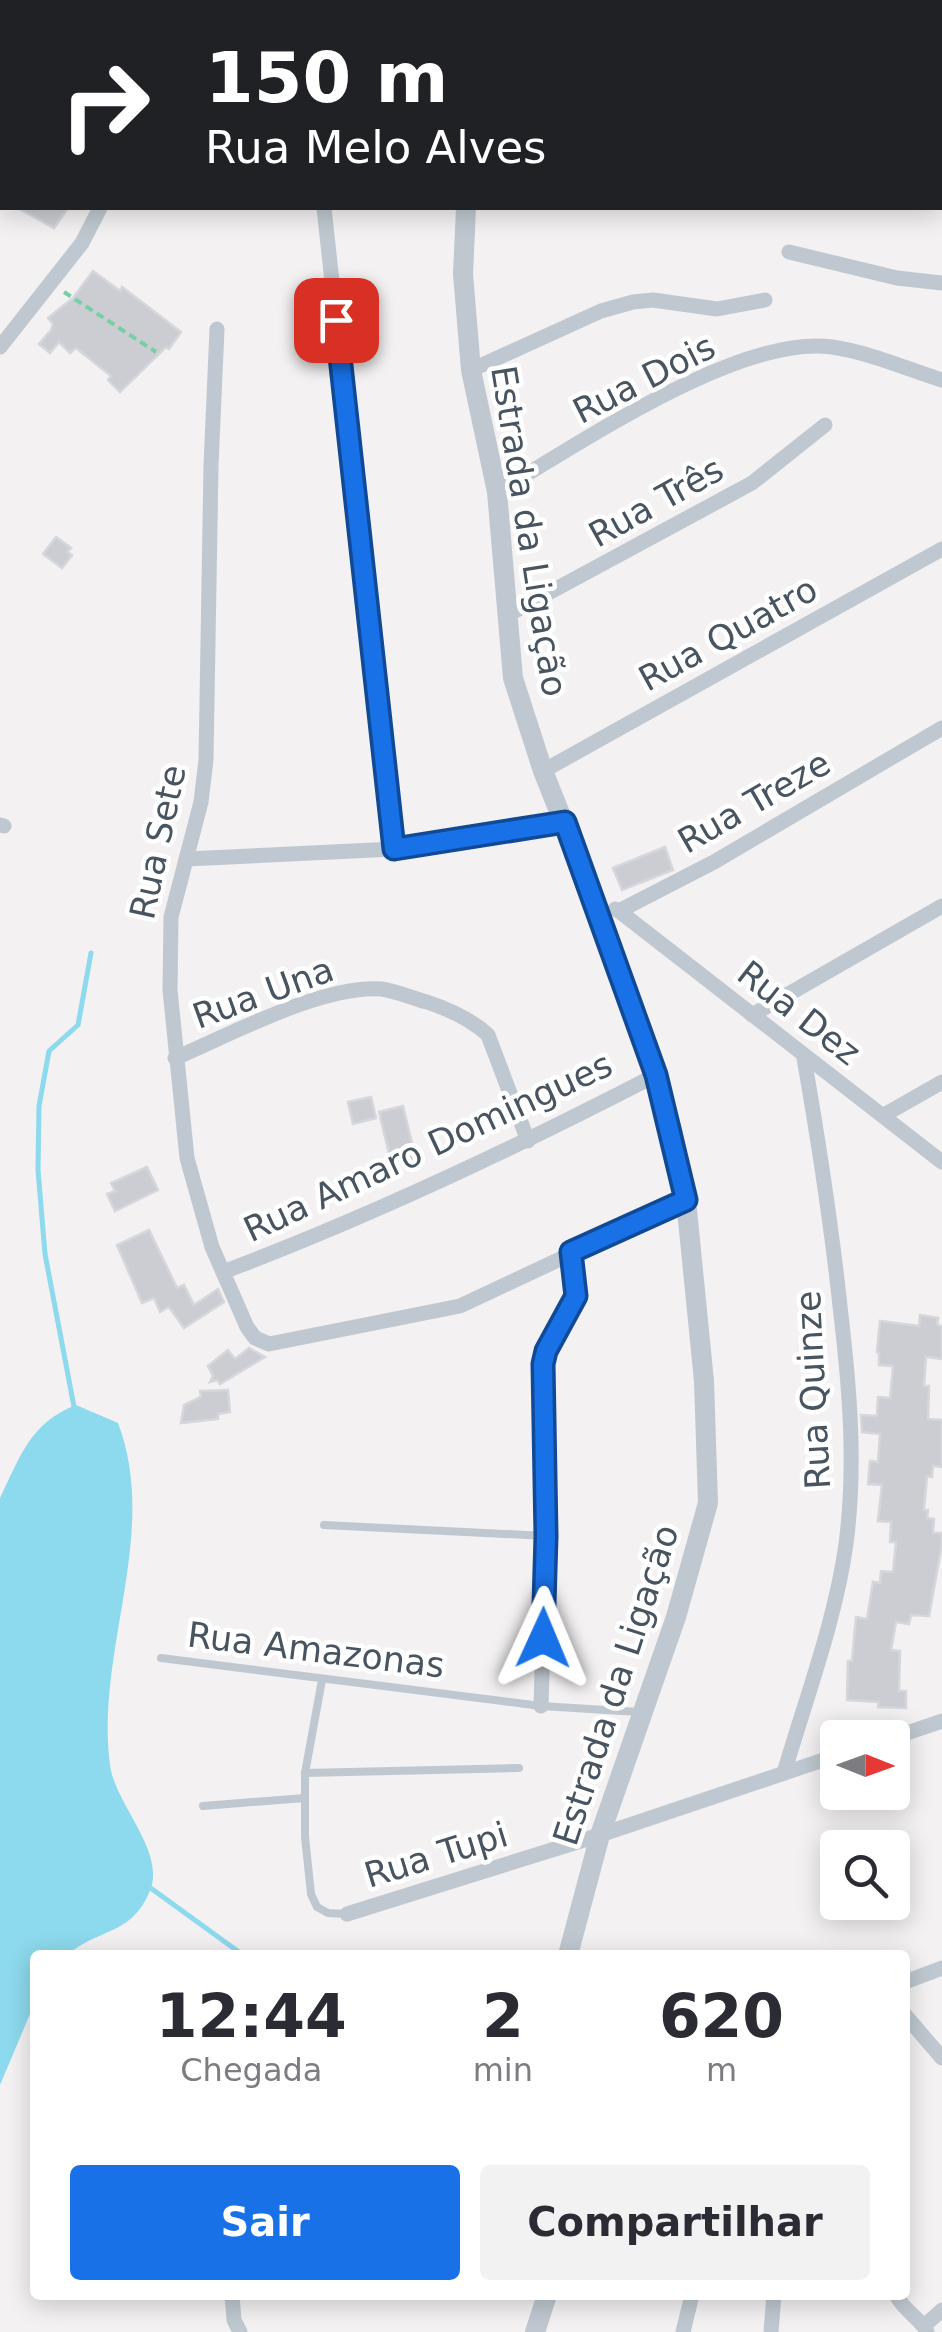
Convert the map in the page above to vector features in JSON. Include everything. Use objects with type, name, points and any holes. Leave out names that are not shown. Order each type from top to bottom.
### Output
[{"type":"street","points":[[0,347],[82,243],[99,210]]},
{"type":"street","points":[[324,210],[394,849]]},
{"type":"street","name":"Estrada da Ligação","points":[[466,210],[463,274],[471,370],[498,492],[513,678],[543,771],[594,899],[656,1075],[686,1200],[704,1381],[708,1503],[676,1618],[600,1835],[569,1950]]},
{"type":"street","points":[[789,252],[897,278],[942,283]]},
{"type":"street","points":[[471,370],[601,311],[633,302],[653,300],[717,309],[765,300]]},
{"type":"street","name":"Rua Sete","points":[[217,329],[210,483],[206,760],[201,802],[170,917],[168,948],[188,1158],[203,1219],[223,1272],[247,1328],[255,1338],[269,1344],[460,1306],[571,1252]]},
{"type":"street","name":"Rua Dois","points":[[498,492],[674,390],[708,374],[778,352],[830,346],[942,380]]},
{"type":"street","name":"Rua Três","points":[[506,616],[752,483],[825,425]]},
{"type":"street","name":"Rua Quatro","points":[[543,771],[942,549]]},
{"type":"street","name":"Rua Treze","points":[[619,911],[714,862],[942,728]]},
{"type":"street","points":[[186,860],[394,849],[565,822]]},
{"type":"street","points":[[594,899],[619,911]]},
{"type":"street","points":[[752,1015],[942,906]]},
{"type":"street","name":"Rua Dez","points":[[619,911],[942,1162]]},
{"type":"street","name":"Rua Una","points":[[176,1058],[310,1001],[360,989],[385,990],[437,1006],[479,1026],[488,1035],[528,1141]]},
{"type":"street","name":"Rua Quinze","points":[[784,1772],[830,1620],[852,1488],[851,1405],[829,1200],[804,1058]]},
{"type":"street","name":"Rua Amaro Domingues","points":[[223,1272],[360,1218],[528,1141],[656,1075]]},
{"type":"street","points":[[884,1115],[942,1082]]},
{"type":"street","points":[[541,1706],[546,1536],[543,1364],[576,1296],[571,1252],[686,1200]]},
{"type":"street","points":[[910,1732],[942,1722]]},
{"type":"street","name":"Rua Tupi","points":[[347,1914],[820,1761]]},
{"type":"street","points":[[910,1980],[942,1968]]},
{"type":"street","points":[[910,2021],[942,2058]]},
{"type":"street","points":[[232,2300],[234,2320],[240,2332]]},
{"type":"street","points":[[535,2332],[545,2300]]},
{"type":"street","points":[[683,2332],[691,2300]]},
{"type":"street","points":[[771,2332],[774,2300]]},
{"type":"street","points":[[899,2300],[926,2329],[942,2310]]},
{"type":"lane","points":[[324,1525],[546,1536]]},
{"type":"lane","name":"Rua Amazonas","points":[[161,1658],[541,1706],[644,1712]]},
{"type":"lane","points":[[322,1680],[306,1774],[305,1837],[314,1903],[328,1913],[347,1914]]},
{"type":"lane","points":[[306,1774],[519,1768]]},
{"type":"lane","points":[[202,1806],[305,1798]]},
{"type":"path","points":[[48,282],[156,352]]},
{"type":"water","points":[[76,1405],[118,1423],[129,1465],[130,1550],[111,1679],[110,1765],[146,1845],[153,1878],[142,1905],[127,1922],[74,1950],[30,1950],[30,2014],[0,2085],[0,1498],[28,1443],[60,1412]]},
{"type":"building","points":[[22,210],[67,210],[54,228]]},
{"type":"building","points":[[93,271],[120,291],[122,287],[181,332],[169,349],[166,347],[120,392],[108,380],[111,376],[76,348],[70,353],[59,342],[50,353],[39,344],[51,330],[53,324],[48,318],[73,298]]},
{"type":"building","points":[[56,537],[71,548],[67,552],[72,555],[62,568],[43,554]]},
{"type":"building","points":[[665,847],[673,870],[622,890],[613,868]]},
{"type":"building","points":[[371,1097],[376,1118],[353,1124],[348,1102]]},
{"type":"building","points":[[403,1106],[416,1160],[392,1166],[379,1112]]},
{"type":"building","points":[[147,1167],[158,1190],[115,1211],[107,1194],[115,1191],[111,1183]]},
{"type":"building","points":[[149,1230],[177,1288],[184,1285],[194,1305],[218,1289],[224,1302],[184,1328],[169,1307],[160,1312],[154,1298],[142,1303],[117,1245]]},
{"type":"building","points":[[920,1315],[938,1318],[937,1324],[942,1327],[942,1359],[926,1357],[924,1386],[929,1386],[928,1419],[942,1420],[942,1467],[933,1466],[932,1477],[927,1476],[924,1510],[928,1510],[927,1518],[934,1519],[933,1533],[942,1533],[942,1544],[929,1616],[911,1615],[909,1624],[896,1622],[891,1650],[900,1651],[899,1691],[906,1691],[906,1708],[878,1707],[879,1702],[847,1700],[848,1661],[852,1661],[856,1617],[867,1619],[873,1582],[880,1583],[881,1571],[893,1572],[896,1542],[890,1542],[891,1522],[878,1521],[882,1485],[868,1484],[870,1461],[878,1462],[880,1434],[862,1432],[861,1415],[877,1416],[878,1397],[890,1398],[893,1366],[879,1365],[880,1321],[919,1326]]},
{"type":"building","points":[[249,1348],[265,1357],[220,1384],[217,1380],[210,1382],[213,1376],[208,1366],[228,1350],[235,1359]]},
{"type":"building","points":[[228,1390],[230,1412],[218,1414],[218,1419],[181,1423],[184,1405],[201,1397],[200,1391]]},
{"type":"waterway","points":[[75,1412],[45,1254],[38,1170],[39,1106],[49,1051],[78,1025],[91,953]]},
{"type":"waterway","points":[[152,1889],[236,1950]]},
{"type":"route","points":[[336,320],[394,849],[565,822],[656,1075],[686,1200],[571,1252],[576,1296],[543,1364],[543,1638]]}]
